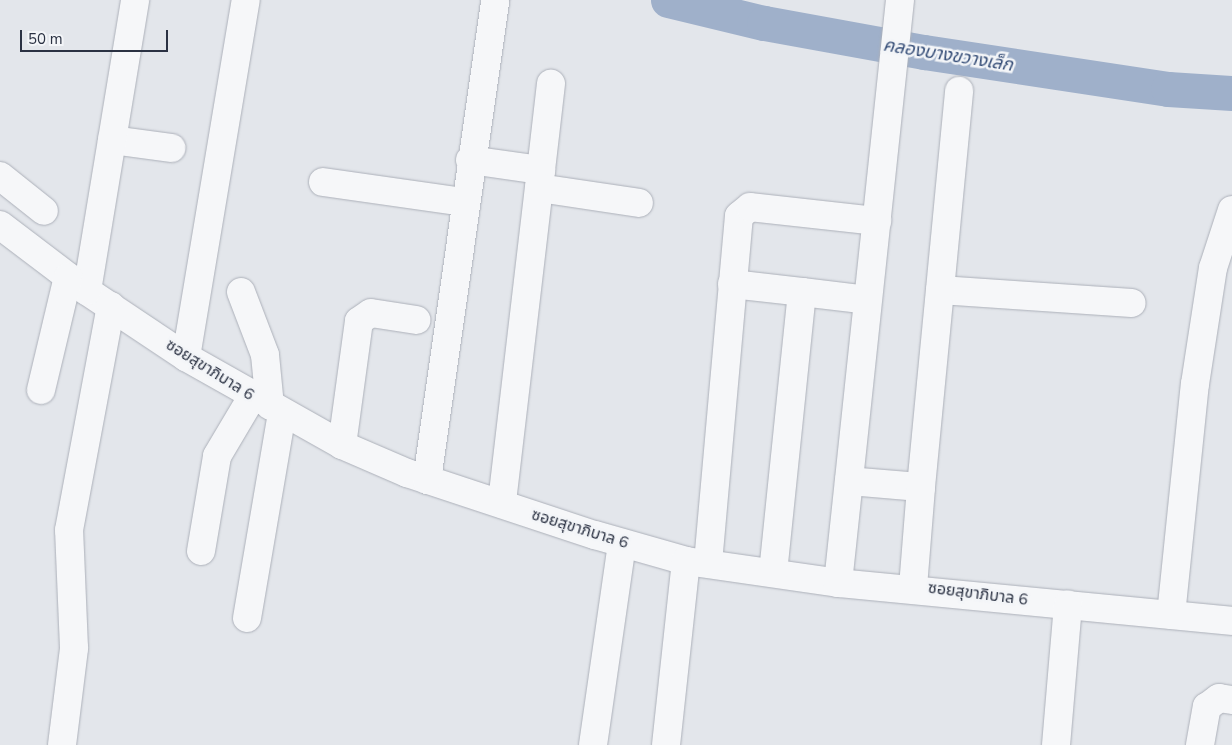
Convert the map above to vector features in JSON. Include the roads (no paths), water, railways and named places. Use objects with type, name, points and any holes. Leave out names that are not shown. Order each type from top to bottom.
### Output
[{"type":"street","points":[[41,390],[78,284],[112,140],[135,0]]},
{"type":"street","points":[[186,357],[246,0]]},
{"type":"street","points":[[427,480],[464,202],[495,0]]},
{"type":"street","points":[[838,582],[899,7]]},
{"type":"street","points":[[502,504],[551,84]]},
{"type":"street","points":[[913,587],[959,91]]},
{"type":"street","points":[[112,140],[171,148]]},
{"type":"street","points":[[470,160],[638,203]]},
{"type":"street","points":[[0,176],[44,211]]},
{"type":"street","points":[[323,182],[464,202]]},
{"type":"street","points":[[666,745],[697,562],[742,210],[750,207],[876,221]]},
{"type":"street","points":[[1171,615],[1195,384],[1213,268],[1232,210]]},
{"type":"street","name":"ซอยสุขาภิบาล 6","points":[[0,225],[78,284],[186,357],[268,405],[342,445],[427,480],[622,543],[697,562],[838,582],[913,587],[1232,621]]},
{"type":"street","points":[[732,284],[868,300]]},
{"type":"street","points":[[940,290],[1132,303]]},
{"type":"street","points":[[241,292],[266,355],[268,405],[247,618]]},
{"type":"street","points":[[772,572],[802,292]]},
{"type":"street","points":[[62,745],[74,648],[69,530],[112,306]]},
{"type":"street","points":[[342,445],[359,321],[371,313],[416,320]]},
{"type":"street","points":[[201,551],[217,456],[268,405]]},
{"type":"street","points":[[848,481],[921,487]]},
{"type":"street","points":[[593,745],[622,543]]},
{"type":"street","points":[[1056,745],[1068,605]]},
{"type":"street","points":[[1200,745],[1207,707],[1219,698],[1232,700]]},
{"type":"waterway","name":"คลองบางขวางเล็ก","points":[[668,0],[764,23],[924,52],[1168,89],[1232,93]]}]
